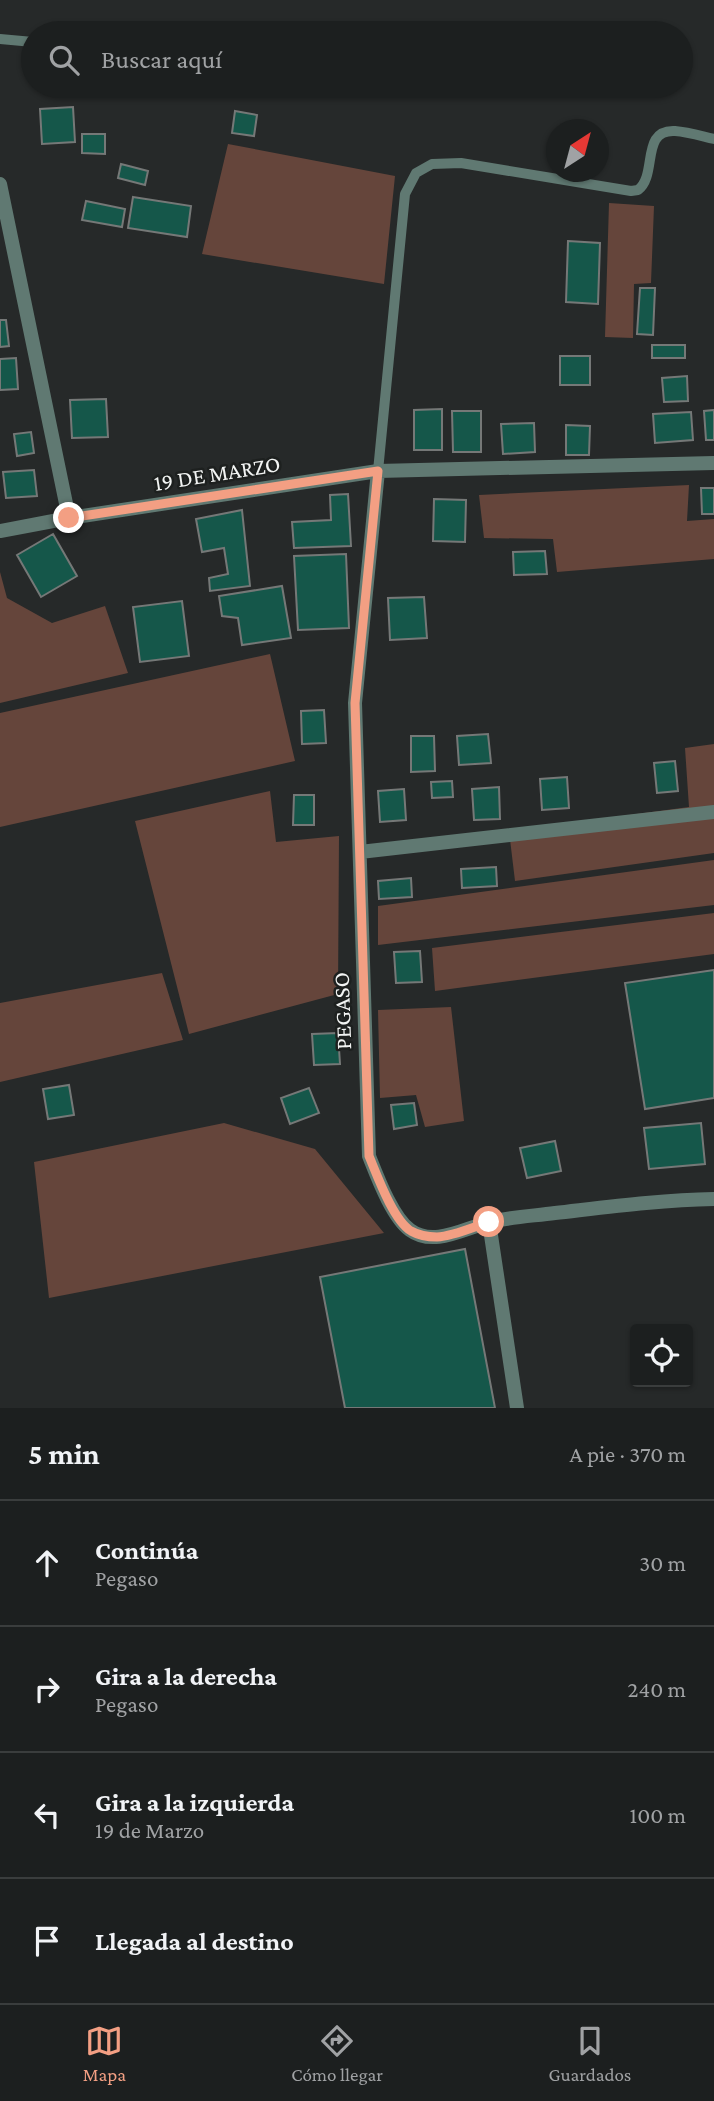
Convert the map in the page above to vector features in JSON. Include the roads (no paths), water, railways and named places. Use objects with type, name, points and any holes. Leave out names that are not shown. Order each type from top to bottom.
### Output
[{"type":"street","points":[[0,184],[69,518]]},
{"type":"street","name":"19 DE MARZO","points":[[0,531],[378,471],[714,463]]},
{"type":"street","name":"PEGASO","points":[[378,471],[355,703],[369,1156],[382,1188],[410,1231],[440,1237],[489,1222],[658,1200],[714,1199]]},
{"type":"street","points":[[360,852],[714,812]]},
{"type":"street","points":[[489,1222],[517,1408]]},
{"type":"lane","points":[[0,38],[21,41]]},
{"type":"lane","points":[[378,471],[405,194],[416,173],[432,164],[461,163],[631,191],[638,190],[647,181],[650,152],[656,138],[663,132],[675,131],[714,139]]}]
